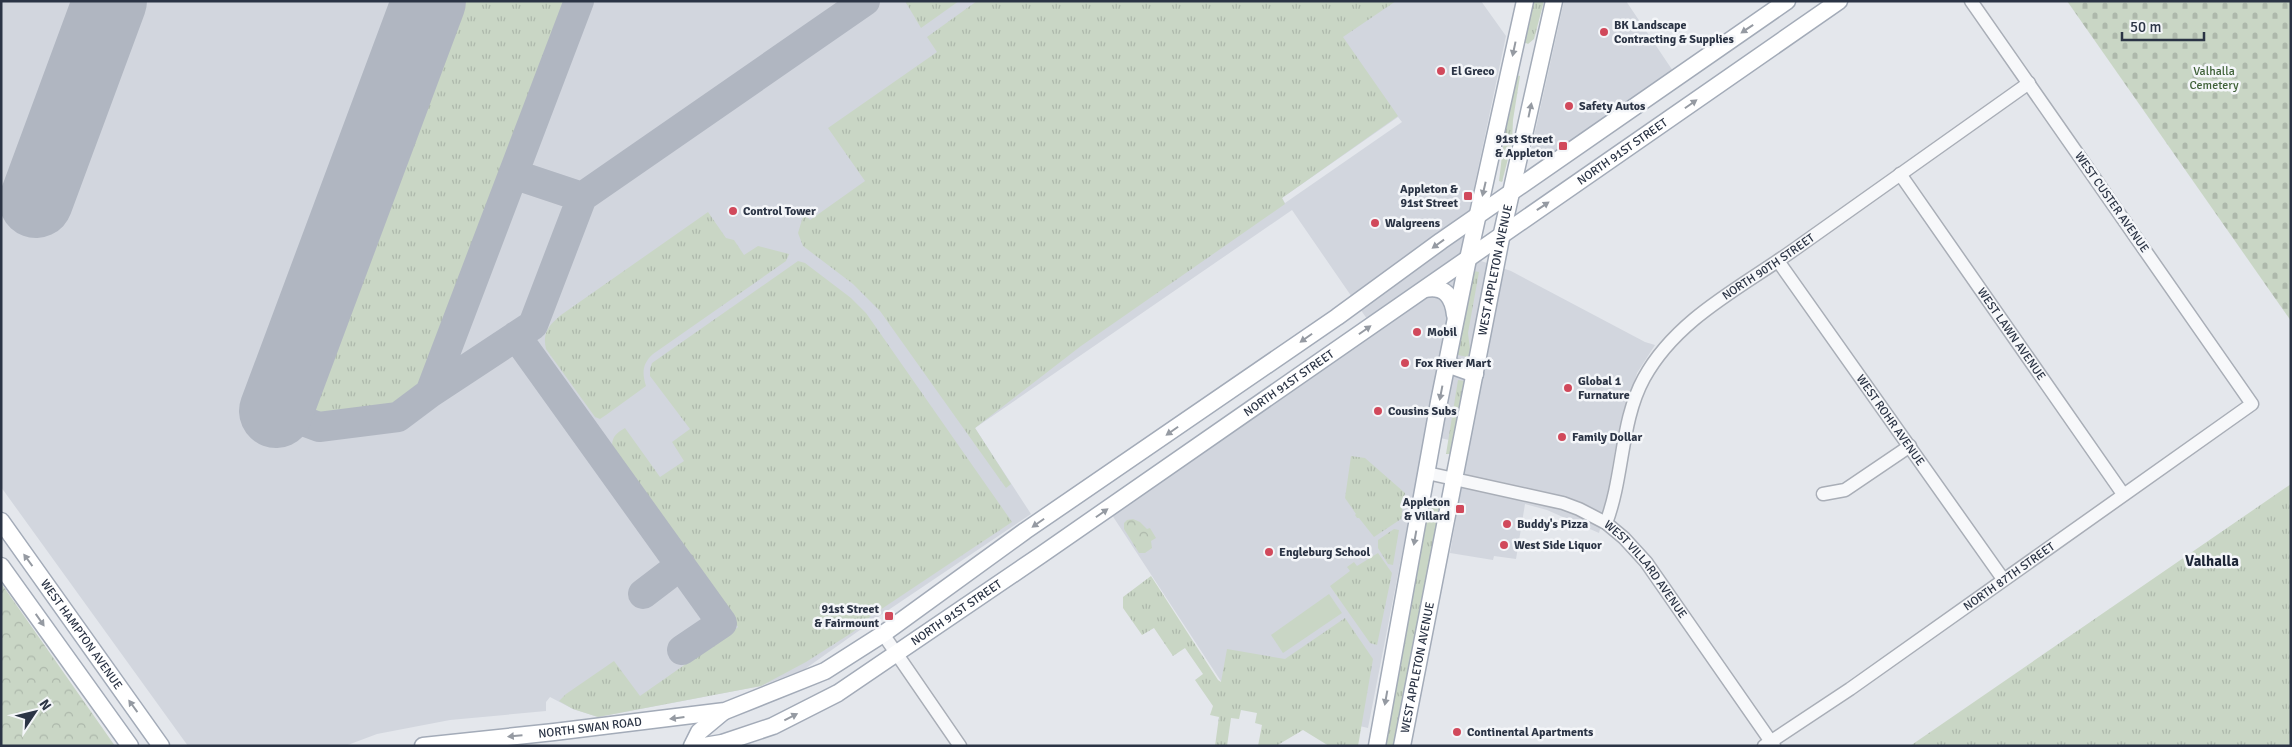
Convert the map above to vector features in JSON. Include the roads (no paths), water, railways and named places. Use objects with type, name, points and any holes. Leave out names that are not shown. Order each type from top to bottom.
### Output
[{"type":"main road","name":"WEST APPLETON AVENUE","points":[[1377,746],[1447,364],[1468,259],[1525,1]]},
{"type":"main road","name":"WEST APPLETON AVENUE","points":[[1402,746],[1502,234],[1554,1]]},
{"type":"main road","name":"NORTH 91ST STREET","points":[[725,710],[825,671],[882,634],[1025,532],[1344,312],[1512,191],[1787,1]]},
{"type":"main road","name":"NORTH 91ST STREET","points":[[746,735],[773,726],[838,693],[1041,555],[1839,1]]},
{"type":"main road","points":[[1522,145],[1530,159],[1536,164],[1552,165]]},
{"type":"main road","points":[[1425,289],[1436,288],[1446,292],[1454,307],[1456,321]]},
{"type":"main road","points":[[1447,364],[1475,374]]},
{"type":"main road","name":"WEST HAMPTON AVENUE","points":[[1,522],[161,746]]},
{"type":"main road","name":"WEST HAMPTON AVENUE","points":[[1,566],[130,746]]},
{"type":"main road","points":[[692,746],[700,732],[710,721],[725,710]]},
{"type":"main road","name":"NORTH SWAN ROAD","points":[[423,746],[554,732],[725,710]]},
{"type":"main road","points":[[704,746],[746,735]]},
{"type":"street","name":"WEST CUSTER AVENUE","points":[[1972,1],[2252,404]]},
{"type":"street","name":"NORTH 90TH STREET","points":[[1606,523],[1613,505],[1637,394],[1660,354],[1692,321],[1710,307],[2029,84]]},
{"type":"street","name":"WEST LAWN AVENUE","points":[[1900,174],[2123,494]]},
{"type":"street","name":"WEST ROHR AVENUE","points":[[1778,261],[2003,579]]},
{"type":"street","name":"NORTH 87TH STREET","points":[[1769,744],[1858,684],[2003,579],[2252,404]]},
{"type":"street","points":[[1823,494],[1845,490],[1910,446]]},
{"type":"street","name":"WEST VILLARD AVENUE","points":[[1427,473],[1563,503],[1606,523],[1624,538],[1646,562],[1769,744]]},
{"type":"street","points":[[882,634],[960,746]]},
{"type":"street","name":"NORTH 91ST STREET","points":[[730,746],[746,735]]},
{"type":"place","name":"BK Landscape Contracting & Supplies","points":[[1604,32]]},
{"type":"place","name":"El Greco","points":[[1441,71]]},
{"type":"place","name":"Safety Autos","points":[[1569,106]]},
{"type":"place","name":"91st Street & Appleton","points":[[1563,146]]},
{"type":"place","name":"Appleton & 91st Street","points":[[1468,196]]},
{"type":"place","name":"Control Tower","points":[[733,211]]},
{"type":"place","name":"Walgreens","points":[[1375,223]]},
{"type":"place","name":"Mobil","points":[[1417,332]]},
{"type":"place","name":"Fox River Mart","points":[[1405,363]]},
{"type":"place","name":"Global 1 Furnature","points":[[1568,388]]},
{"type":"place","name":"Cousins Subs","points":[[1378,411]]},
{"type":"place","name":"Family Dollar","points":[[1562,437]]},
{"type":"place","name":"Appleton & Villard","points":[[1460,509]]},
{"type":"place","name":"Buddy's Pizza","points":[[1507,524]]},
{"type":"place","name":"West Side Liquor","points":[[1504,545]]},
{"type":"place","name":"Engleburg School","points":[[1269,552]]},
{"type":"place","name":"91st Street & Fairmount","points":[[889,616]]},
{"type":"place","name":"Continental Apartments","points":[[1457,732]]},
{"type":"district","name":"Valhalla","points":[[2212,561]]},
{"type":"park label","name":"Valhalla Cemetery","points":[[2214,78]]}]
